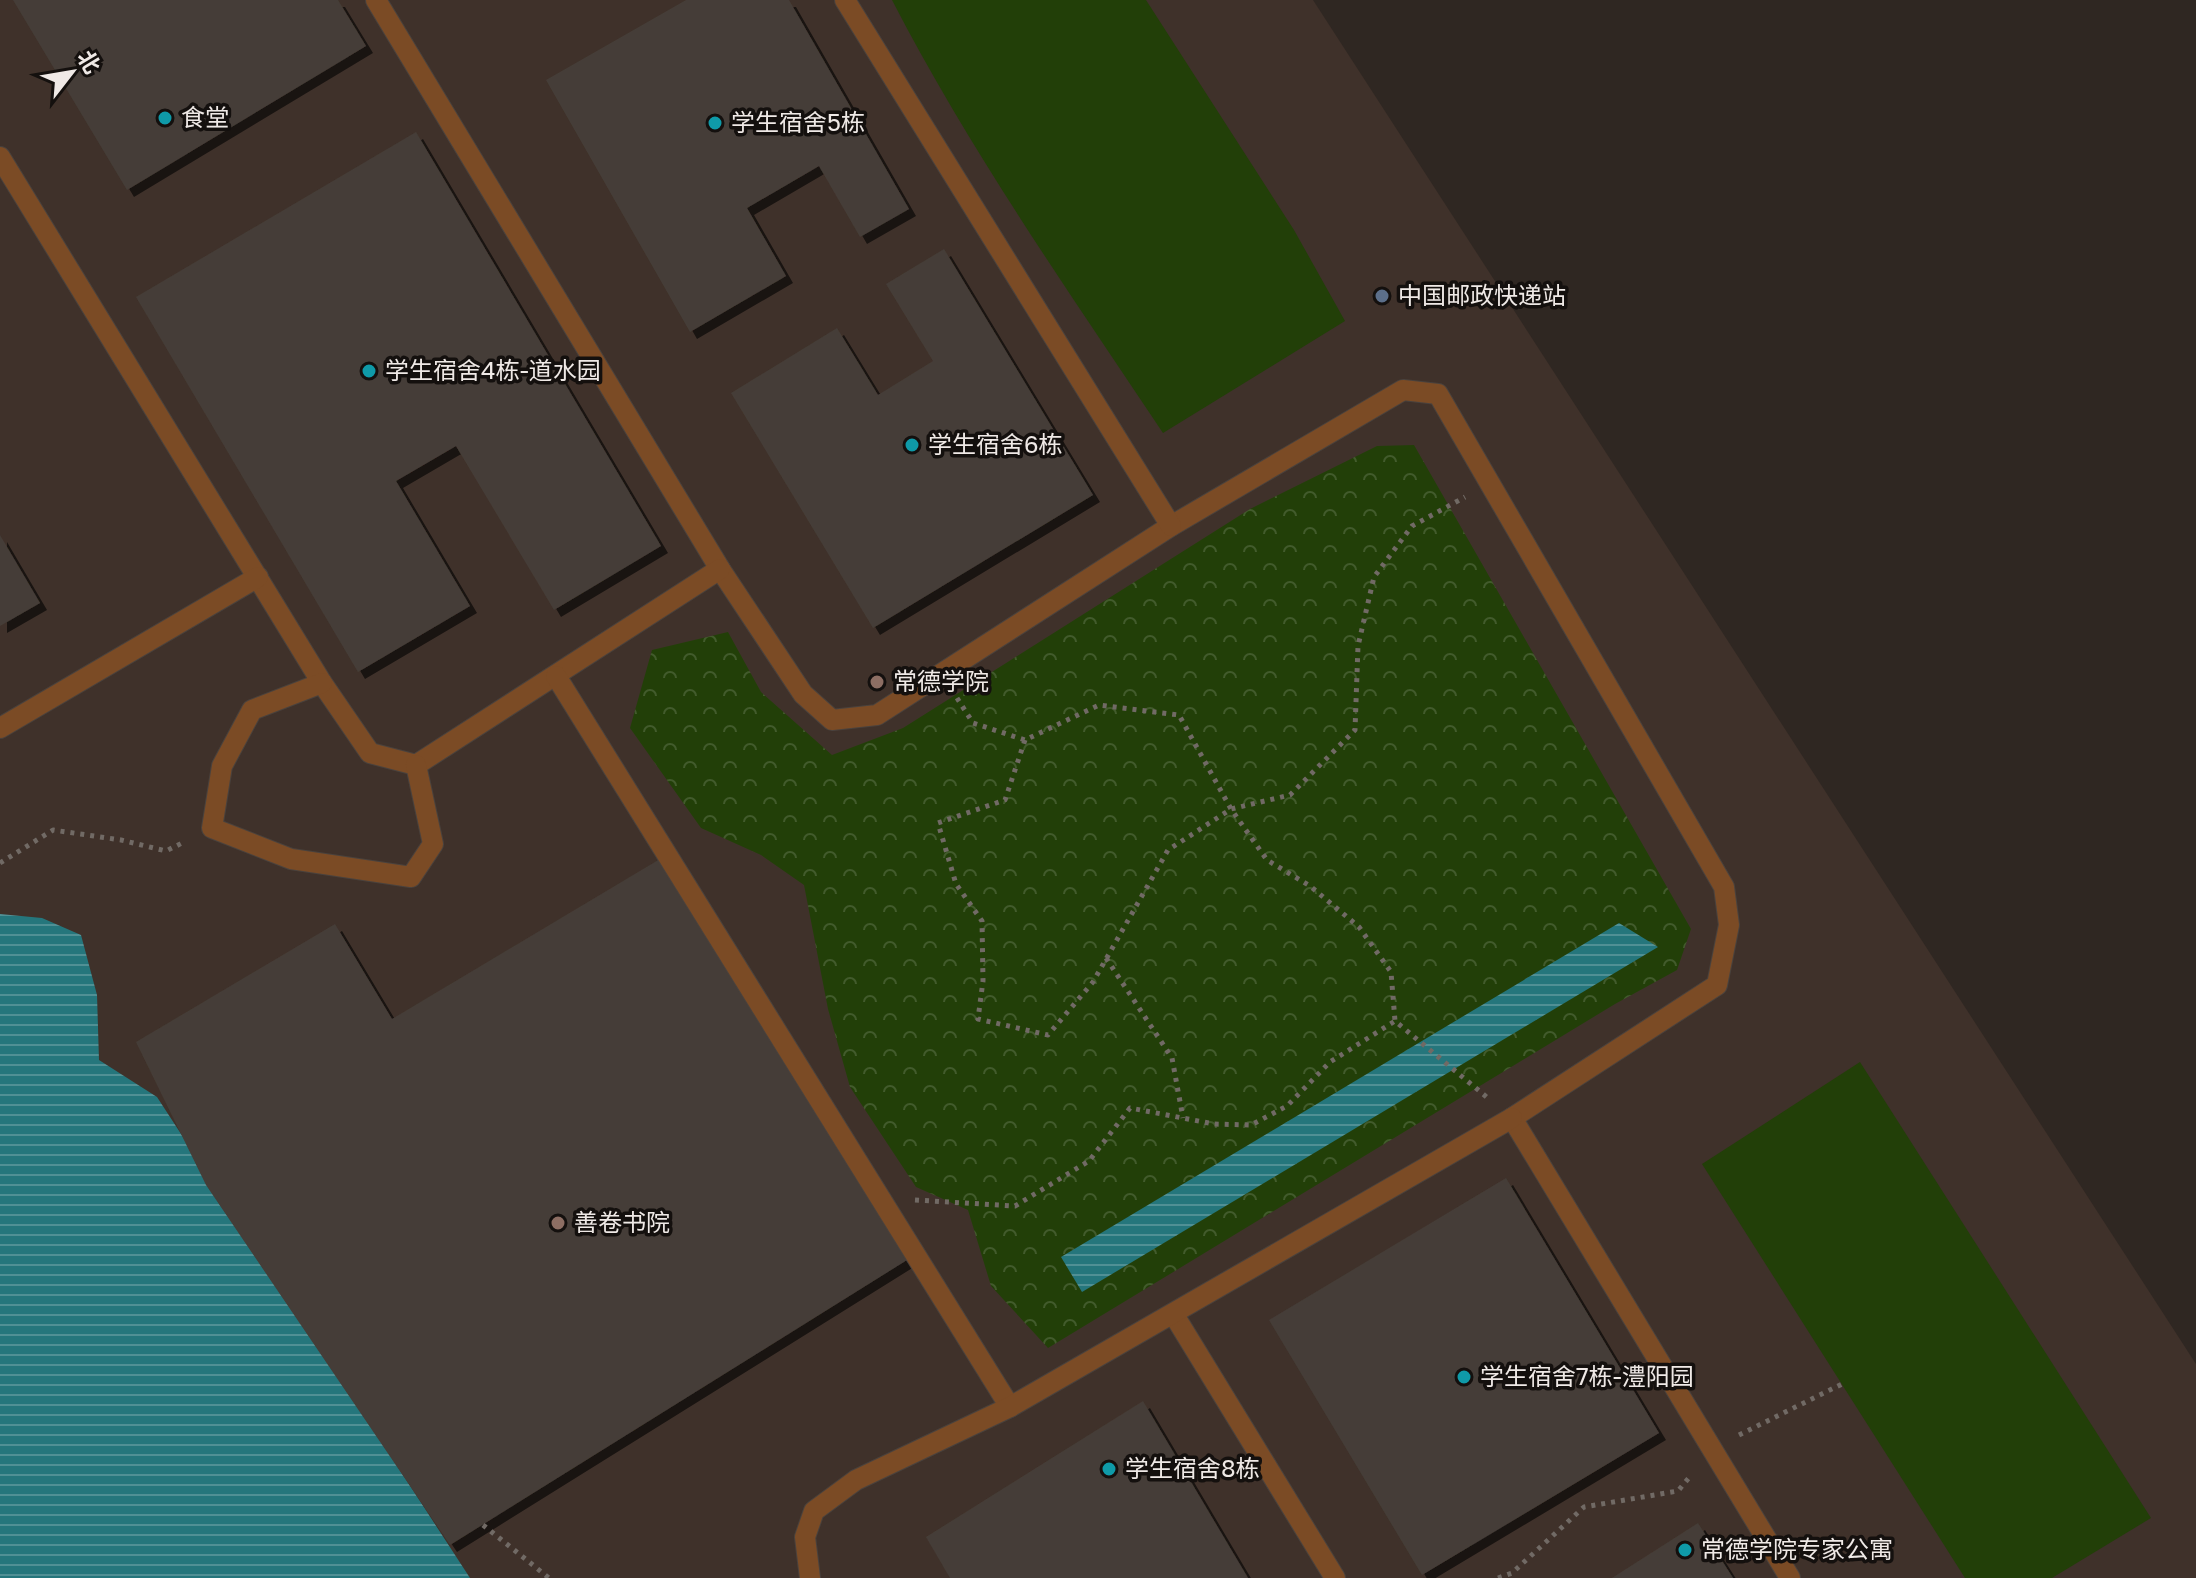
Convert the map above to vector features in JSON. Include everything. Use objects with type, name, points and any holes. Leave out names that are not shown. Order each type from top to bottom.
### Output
[{"type":"lane","points":[[376,0],[720,569],[803,694],[832,720],[877,715],[1171,526],[1403,390],[1438,394],[1724,887],[1729,925],[1717,985],[1512,1118],[1174,1315],[1010,1407],[856,1480],[814,1511],[805,1537],[810,1578]]},
{"type":"lane","points":[[845,0],[1171,526]]},
{"type":"lane","points":[[0,157],[322,683],[370,753],[416,765],[720,569]]},
{"type":"lane","points":[[0,728],[258,577]]},
{"type":"lane","points":[[556,676],[1010,1407]]},
{"type":"lane","points":[[322,683],[252,710],[222,766],[212,828],[291,859],[411,877],[433,844],[416,765]]},
{"type":"lane","points":[[1512,1118],[1790,1578]]},
{"type":"lane","points":[[1174,1315],[1335,1578]]},
{"type":"path","points":[[1025,740],[1005,800],[938,823],[956,884],[982,921],[983,981],[978,1019],[1048,1035],[1093,982],[1168,850],[1231,809],[1290,795],[1355,730],[1358,646],[1374,577],[1412,526],[1491,484]]},
{"type":"path","points":[[940,674],[973,723],[1025,740],[1099,705],[1179,715],[1231,809],[1267,860],[1310,886],[1359,927],[1391,972],[1395,1021],[1512,1118]]},
{"type":"path","points":[[0,863],[53,830],[121,840],[166,851],[212,828]]},
{"type":"path","points":[[1106,958],[1172,1058],[1183,1118]]},
{"type":"path","points":[[879,1197],[1015,1206],[1089,1161],[1130,1108],[1214,1124],[1251,1125],[1287,1106],[1330,1062],[1395,1021]]},
{"type":"path","points":[[1498,1578],[1512,1573],[1584,1507],[1678,1491],[1712,1449],[1842,1384]]},
{"type":"path","points":[[483,1525],[549,1578]]},
{"type":"shaded area","name":"常德学院","points":[[0,0],[1313,0],[2196,1364],[2196,1578],[0,1578]]},
{"type":"green space","points":[[892,0],[1146,0],[1294,230],[1345,321],[1163,433],[987,166]]},
{"type":"green space","points":[[1414,445],[1691,929],[1677,970],[1615,1004],[1048,1348],[991,1286],[968,1210],[916,1187],[850,1087],[828,1009],[804,885],[761,855],[701,828],[630,728],[652,650],[728,632],[761,692],[832,755],[903,728],[1250,509],[1377,446]]},
{"type":"green space","points":[[1860,1062],[2151,1518],[2052,1578],[1965,1578],[1702,1164]]},
{"type":"water","points":[[0,914],[42,918],[81,935],[97,995],[99,1060],[157,1097],[470,1578],[0,1578]]},
{"type":"water","points":[[1619,923],[1658,947],[1082,1292],[1061,1257]]},
{"type":"building","name":"食堂","points":[[13,0],[338,0],[366,46],[127,190]]},
{"type":"building","name":"学生宿舍5栋","points":[[686,0],[789,0],[909,209],[860,237],[819,166],[747,208],[786,276],[690,332],[546,80]]},
{"type":"building","name":"学生宿舍4栋-道水园","points":[[416,132],[661,546],[554,610],[456,446],[396,481],[470,606],[358,672],[136,297]]},
{"type":"building","name":"学生宿舍6栋","points":[[944,249],[1093,495],[873,628],[731,393],[837,328],[878,395],[933,361],[886,284]]},
{"type":"building","points":[[0,535],[40,603],[0,626]]},
{"type":"building","name":"善卷书院","points":[[665,856],[907,1260],[450,1545],[206,1185],[136,1042],[335,924],[392,1019]]},
{"type":"building","name":"学生宿舍7栋-澧阳园","points":[[1506,1178],[1659,1433],[1422,1575],[1269,1320]]},
{"type":"building","name":"学生宿舍8栋","points":[[1143,1401],[1248,1578],[950,1578],[926,1537]]},
{"type":"building","name":"常德学院专家公寓","points":[[1698,1523],[1733,1578],[1612,1578]]},
{"type":"place","name":"食堂","points":[[165,118]]},
{"type":"place","name":"学生宿舍5栋","points":[[715,123]]},
{"type":"place","name":"中国邮政快递站","points":[[1382,296]]},
{"type":"place","name":"学生宿舍4栋-道水园","points":[[369,371]]},
{"type":"place","name":"学生宿舍6栋","points":[[912,445]]},
{"type":"place","name":"常德学院","points":[[877,682]]},
{"type":"place","name":"善卷书院","points":[[558,1223]]},
{"type":"place","name":"学生宿舍7栋-澧阳园","points":[[1464,1377]]},
{"type":"place","name":"学生宿舍8栋","points":[[1109,1469]]},
{"type":"place","name":"常德学院专家公寓","points":[[1685,1550]]}]
